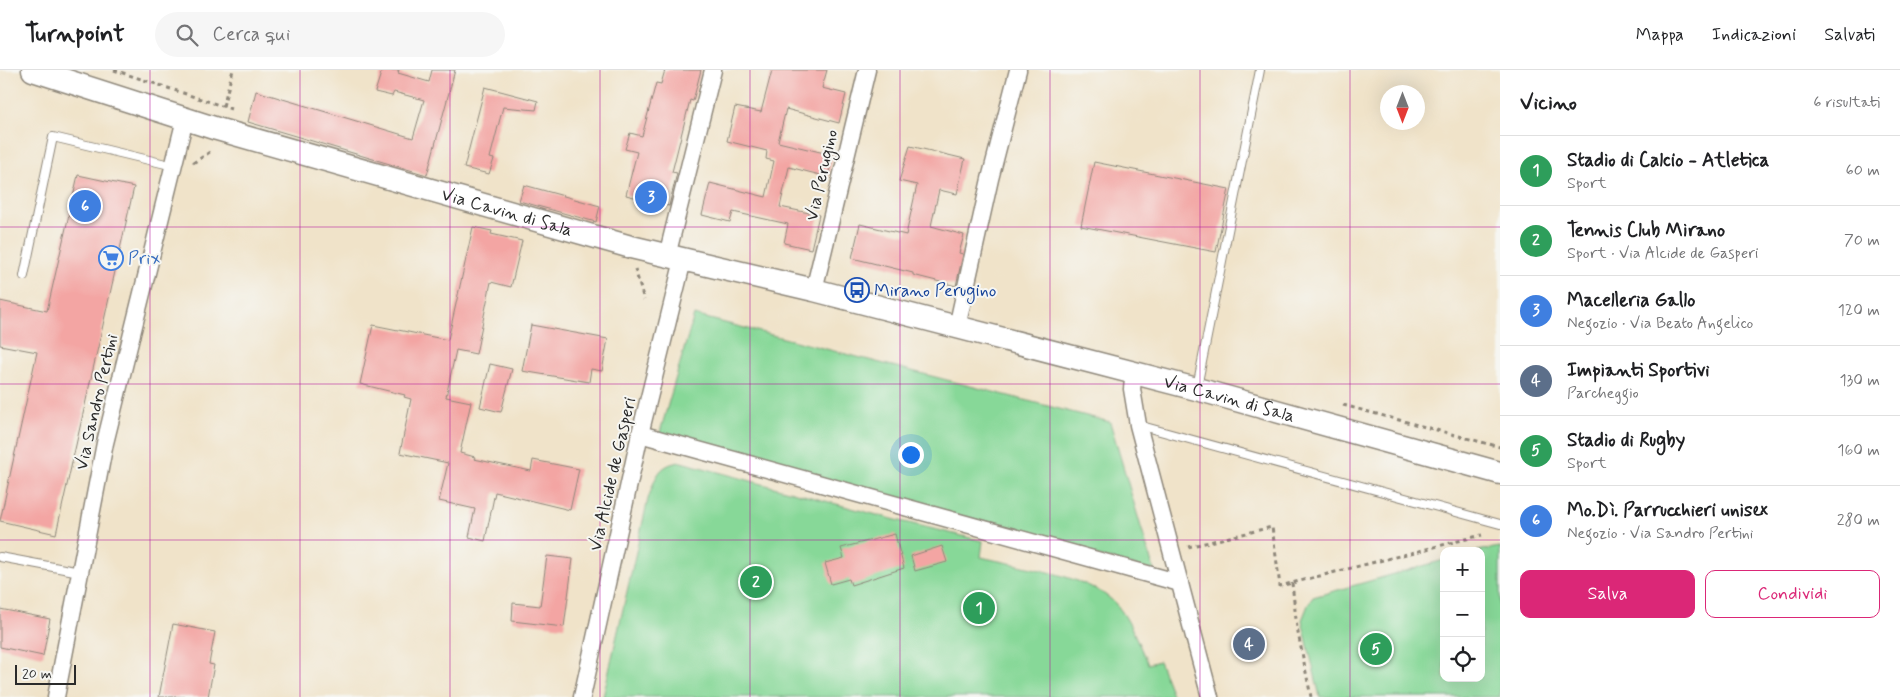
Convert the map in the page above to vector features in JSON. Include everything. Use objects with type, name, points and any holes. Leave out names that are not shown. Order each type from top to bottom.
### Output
[{"type":"main road","name":"Via Cavin di Sala","points":[[26,70],[62,78]]},
{"type":"main road","name":"Via Cavin di Sala","points":[[33,70],[217,129],[481,205],[675,258],[814,290],[1196,388],[1500,473]]},
{"type":"main road","points":[[40,70],[62,78]]},
{"type":"street","name":"Via Alcide de Gasperi","points":[[582,697],[640,434],[713,70]]},
{"type":"street","name":"Via Perugino","points":[[814,290],[867,70]]},
{"type":"street","points":[[957,327],[990,179],[1018,70]]},
{"type":"street","name":"Via Sandro Pertini","points":[[56,697],[106,443],[185,119]]},
{"type":"street","points":[[1134,372],[1132,388],[1138,425],[1210,697]]},
{"type":"street","points":[[640,434],[1180,584]]},
{"type":"lane","points":[[1196,388],[1260,70]]},
{"type":"lane","points":[[24,276],[53,137],[174,166]]},
{"type":"lane","points":[[1138,425],[1500,524]]},
{"type":"lane","points":[[0,557],[80,572]]},
{"type":"path","points":[[114,70],[223,106]]},
{"type":"path","points":[[217,129],[233,70]]},
{"type":"path","points":[[1171,551],[1272,527],[1280,586],[1485,535]]},
{"type":"path","points":[[1292,584],[1297,628],[1311,697]]},
{"type":"green space","points":[[694,315],[1110,422],[1154,571],[658,439]]},
{"type":"green space","points":[[681,462],[892,519],[983,541],[981,557],[1033,568],[1088,585],[1103,593],[1120,609],[1148,664],[1159,661],[1173,697],[603,697],[648,499],[658,474],[667,466]]},
{"type":"green space","points":[[1500,547],[1500,697],[1320,697],[1302,620],[1313,597],[1440,561],[1440,682],[1485,682],[1485,550]]},
{"type":"building","points":[[382,70],[399,70],[398,73],[429,82],[432,70],[455,70],[427,175],[248,122],[256,91],[413,138],[424,100],[394,92],[392,96],[375,92]]},
{"type":"building","points":[[665,70],[701,70],[693,101],[690,100],[672,172],[677,173],[669,206],[626,195],[637,152],[625,149],[630,133],[642,136],[656,83],[661,84]]},
{"type":"building","points":[[772,70],[827,70],[822,88],[846,94],[839,123],[786,109],[778,142],[833,155],[828,177],[789,167],[780,207],[819,215],[811,249],[784,243],[788,224],[733,212],[730,222],[702,215],[710,183],[766,197],[774,161],[766,159],[767,151],[727,141],[735,107],[761,112]]},
{"type":"building","points":[[485,87],[538,101],[536,110],[503,107],[490,158],[494,159],[489,174],[464,168]]},
{"type":"building","points":[[910,146],[965,159],[957,194],[939,190],[931,226],[964,235],[959,253],[963,254],[956,286],[852,258],[860,224],[906,235],[917,185],[899,181]]},
{"type":"building","points":[[1094,162],[1229,189],[1216,252],[1081,226]]},
{"type":"building","points":[[78,175],[134,187],[56,534],[0,521],[37,352],[0,345],[0,301],[47,311]]},
{"type":"building","points":[[524,185],[600,206],[596,222],[519,201]]},
{"type":"building","points":[[473,227],[492,231],[491,234],[522,241],[511,287],[491,282],[476,354],[456,350],[446,397],[471,402],[460,453],[475,457],[474,459],[531,471],[533,460],[579,469],[570,510],[495,492],[485,541],[469,537],[475,509],[439,501],[448,463],[400,453],[411,399],[404,397],[405,395],[360,384],[373,325],[448,340]]},
{"type":"building","points":[[531,325],[608,339],[602,371],[591,369],[589,382],[522,371]]},
{"type":"building","points":[[490,364],[512,369],[501,412],[480,407]]},
{"type":"building","points":[[895,534],[904,568],[851,585],[849,579],[831,584],[825,563],[844,558],[841,548]]},
{"type":"building","points":[[942,546],[947,562],[915,571],[911,556]]},
{"type":"building","points":[[547,556],[573,559],[564,627],[512,621],[513,603],[540,606]]},
{"type":"building","points":[[0,609],[50,619],[43,656],[0,647]]},
{"type":"building","points":[[173,624],[215,632],[209,664],[214,665],[208,697],[159,697]]},
{"type":"place","name":"Macelleria Gallo","points":[[651,197]]},
{"type":"place","name":"Mo.Dì. Parrucchieri unisex","points":[[85,206]]},
{"type":"place","name":"Prix","points":[[111,258]]},
{"type":"place","name":"Mirano Perugino","points":[[857,290]]},
{"type":"place","name":"Tennis Club Mirano","points":[[756,582]]},
{"type":"place","name":"Stadio di Calcio - Atletica","points":[[979,608]]},
{"type":"place","name":"Impianti Sportivi","points":[[1249,644]]},
{"type":"place","name":"Stadio di Rugby","points":[[1376,649]]}]
